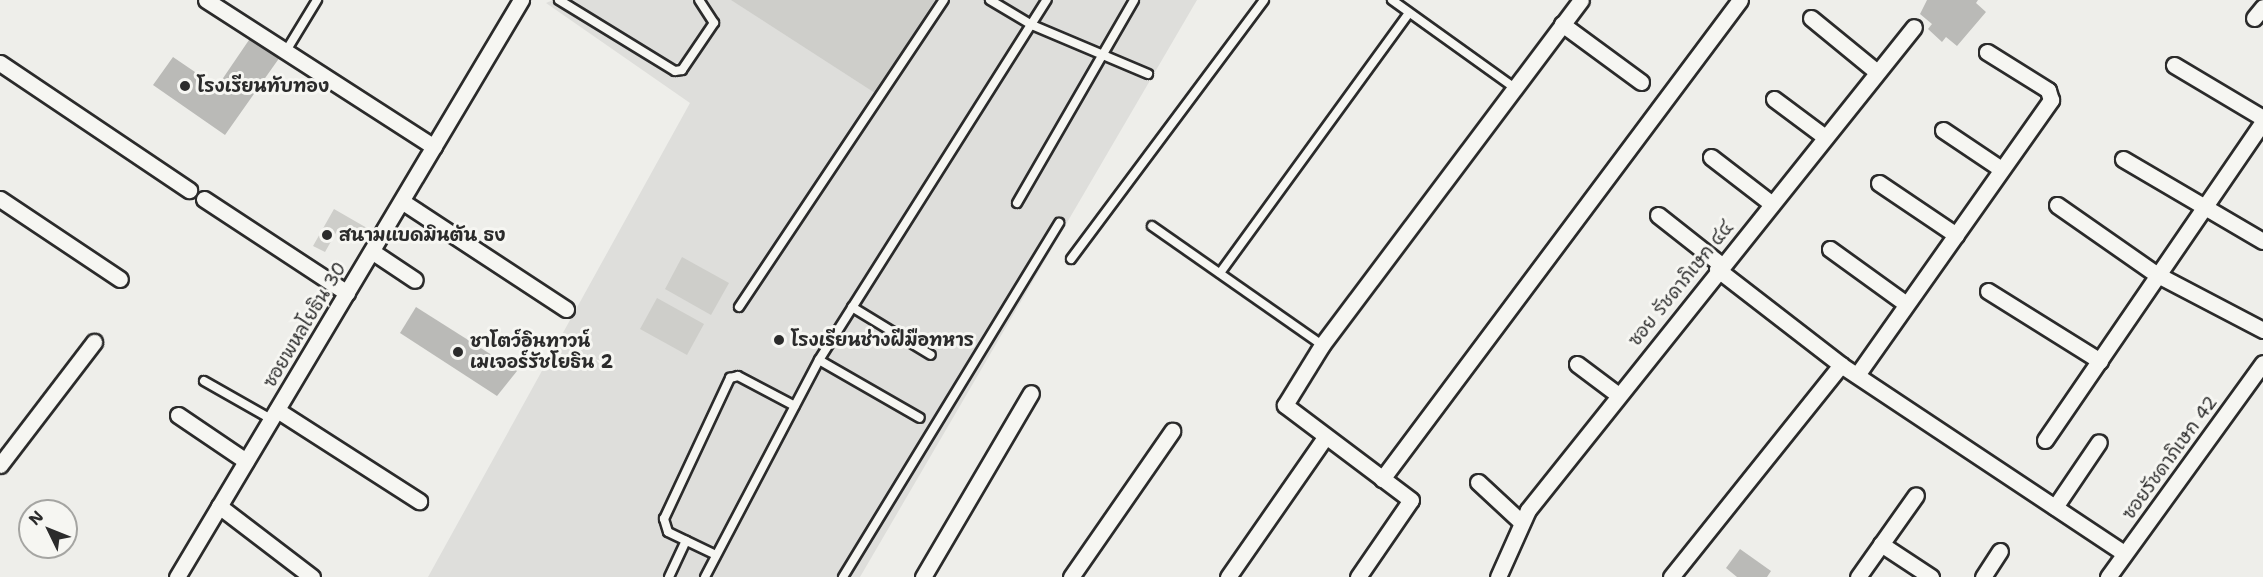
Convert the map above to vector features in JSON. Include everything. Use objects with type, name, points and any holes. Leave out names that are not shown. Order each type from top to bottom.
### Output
[{"type":"street","points":[[206,0],[434,147]]},
{"type":"street","name":"ซอยพหลโยธิน 30","points":[[177,577],[403,202],[521,0]]},
{"type":"street","points":[[1358,577],[1411,500],[1324,439],[1285,405],[1322,345],[1581,0]]},
{"type":"street","points":[[1382,479],[1740,0]]},
{"type":"street","points":[[1811,18],[1877,72]]},
{"type":"street","points":[[1562,24],[1641,82]]},
{"type":"street","name":"ซอย รัชดาภิเษก ๔๔","points":[[1498,577],[1520,521],[1617,394],[1914,27]]},
{"type":"street","points":[[1857,375],[2052,94],[1987,52]]},
{"type":"street","points":[[0,63],[189,190]]},
{"type":"street","points":[[2045,440],[2263,120],[2174,64]]},
{"type":"street","points":[[1774,99],[1824,137]]},
{"type":"street","points":[[1943,130],[2001,169]]},
{"type":"street","points":[[1711,157],[1772,204]]},
{"type":"street","points":[[2123,159],[2263,241]]},
{"type":"street","points":[[1879,183],[1956,235]]},
{"type":"street","points":[[0,199],[120,279]]},
{"type":"street","points":[[204,199],[347,293]]},
{"type":"street","points":[[403,202],[566,309]]},
{"type":"street","points":[[2057,205],[2156,274],[2263,330]]},
{"type":"street","points":[[1658,215],[1841,365],[2124,553]]},
{"type":"street","points":[[1830,249],[1905,303]]},
{"type":"street","points":[[373,252],[415,280]]},
{"type":"street","points":[[1988,291],[2100,361]]},
{"type":"street","points":[[0,465],[94,342]]},
{"type":"street","name":"ซอยรัชดาภิเษก 42","points":[[2108,577],[2263,363]]},
{"type":"street","points":[[1577,364],[1617,394]]},
{"type":"street","points":[[1671,577],[1841,365]]},
{"type":"street","points":[[923,577],[1031,393]]},
{"type":"street","points":[[178,415],[246,461]]},
{"type":"street","points":[[274,415],[419,501]]},
{"type":"street","points":[[1071,577],[1172,431]]},
{"type":"street","points":[[1228,577],[1324,439]]},
{"type":"street","points":[[2055,507],[2099,442]]},
{"type":"street","points":[[1478,482],[1520,521]]},
{"type":"street","points":[[1858,577],[1916,495]]},
{"type":"street","points":[[219,506],[312,577]]},
{"type":"street","points":[[1881,544],[1931,577]]},
{"type":"street","points":[[1983,577],[2000,551]]},
{"type":"lane","points":[[285,53],[317,0]]},
{"type":"lane","points":[[559,0],[675,71],[682,70],[714,23],[699,0]]},
{"type":"lane","points":[[738,307],[944,0]]},
{"type":"lane","points":[[990,0],[1032,26],[1105,53],[1148,74]]},
{"type":"lane","points":[[705,577],[819,360],[1047,0]]},
{"type":"lane","points":[[1017,203],[1134,0]]},
{"type":"lane","points":[[1071,259],[1264,0]]},
{"type":"lane","points":[[1392,0],[1515,88]]},
{"type":"lane","points":[[1220,273],[1409,13]]},
{"type":"lane","points":[[843,577],[1059,223]]},
{"type":"lane","points":[[1152,226],[1322,345]]},
{"type":"lane","points":[[852,307],[931,355]]},
{"type":"lane","points":[[819,360],[920,418]]},
{"type":"lane","points":[[716,555],[668,532],[664,519],[730,378],[738,376],[795,405]]},
{"type":"lane","points":[[204,381],[274,415]]},
{"type":"lane","points":[[669,577],[686,541]]},
{"type":"shaded area","name":"โรงเรียนช่างฝีมือทหาร","points":[[553,0],[1197,0],[860,577],[428,577],[690,103],[546,3]]},
{"type":"shaded area","points":[[731,0],[935,0],[875,93]]},
{"type":"shaded area","name":"สนามแบดมินตัน ธง","points":[[334,209],[367,228],[360,241],[338,229],[325,252],[313,246]]},
{"type":"shaded area","points":[[682,257],[729,283],[711,315],[665,289]]},
{"type":"shaded area","points":[[657,298],[704,324],[687,355],[640,329]]},
{"type":"building","points":[[1927,0],[1978,0],[1976,3],[1986,12],[1957,46],[1946,37],[1942,42],[1928,29],[1932,24],[1920,14]]},
{"type":"building","name":"โรงเรียนทับทอง","points":[[251,37],[280,57],[225,135],[153,85],[173,57],[217,87]]},
{"type":"building","name":"ชาโตว์อินทาวน์ เมเจอร์รัชโยธิน 2","points":[[416,307],[517,371],[497,396],[400,333]]},
{"type":"building","points":[[1740,549],[1771,571],[1767,577],[1737,577],[1726,568]]},
{"type":"place","name":"โรงเรียนทับทอง","points":[[185,86]]},
{"type":"place","name":"สนามแบดมินตัน ธง","points":[[327,235]]},
{"type":"place","name":"โรงเรียนช่างฝีมือทหาร","points":[[779,340]]},
{"type":"place","name":"ชาโตว์อินทาวน์ เมเจอร์รัชโยธิน 2","points":[[458,352]]}]
